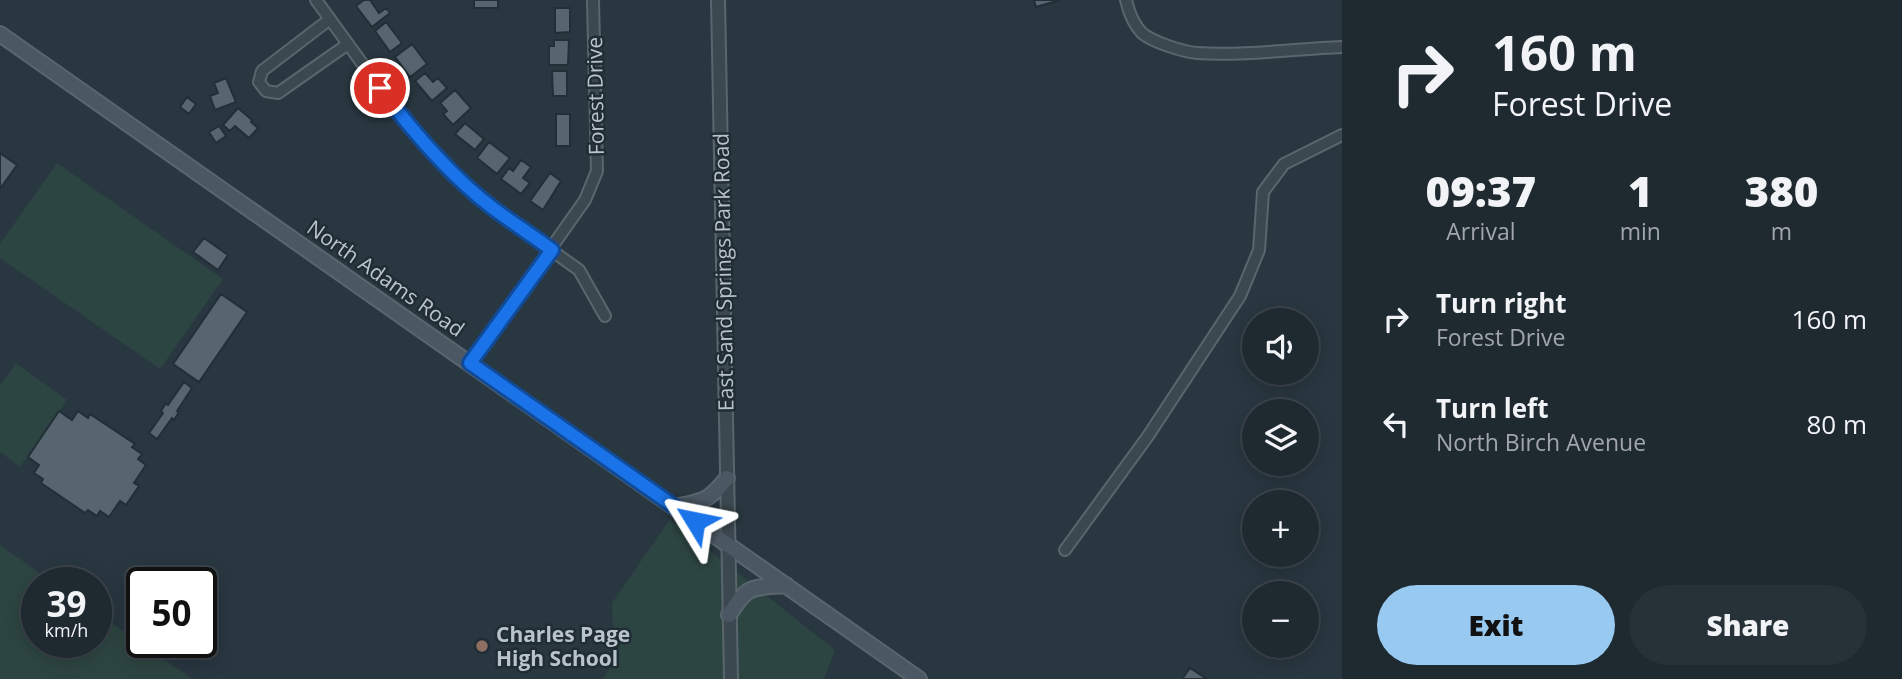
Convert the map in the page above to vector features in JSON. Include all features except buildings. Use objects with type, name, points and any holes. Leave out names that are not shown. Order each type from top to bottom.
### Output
[{"type":"main road","name":"North Adams Road","points":[[0,34],[919,679]]},
{"type":"main road","points":[[674,507],[708,499],[727,478]]},
{"type":"main road","points":[[729,615],[740,597],[751,589],[786,585]]},
{"type":"street","points":[[316,0],[396,110],[439,160],[492,208],[579,270],[604,316]]},
{"type":"street","name":"Forest Drive","points":[[470,363],[552,250],[585,200],[597,171],[593,0]]},
{"type":"street","name":"East Sand Springs Park Road","points":[[718,0],[731,679]]},
{"type":"street","points":[[1126,0],[1129,13],[1144,35],[1195,53],[1272,52],[1342,47]]},
{"type":"street","points":[[330,19],[262,71],[259,82],[266,91],[278,93],[348,44]]},
{"type":"street","points":[[1065,550],[1148,436],[1240,296],[1259,250],[1263,192],[1284,164],[1342,135]]},
{"type":"green space","points":[[57,163],[223,279],[160,369],[0,258],[0,244]]},
{"type":"green space","points":[[16,363],[67,400],[20,467],[0,452],[0,386]]},
{"type":"green space","points":[[670,519],[835,650],[824,679],[603,679],[614,662],[612,603]]},
{"type":"green space","points":[[0,545],[31,567],[21,567],[21,658],[112,658],[112,623],[126,633],[126,658],[162,658],[192,679],[0,679]]},
{"type":"place","name":"Charles Page High School","points":[[482,646]]},
{"type":"route","points":[[380,88],[439,160],[492,208],[552,250],[470,363],[695,521]]}]
